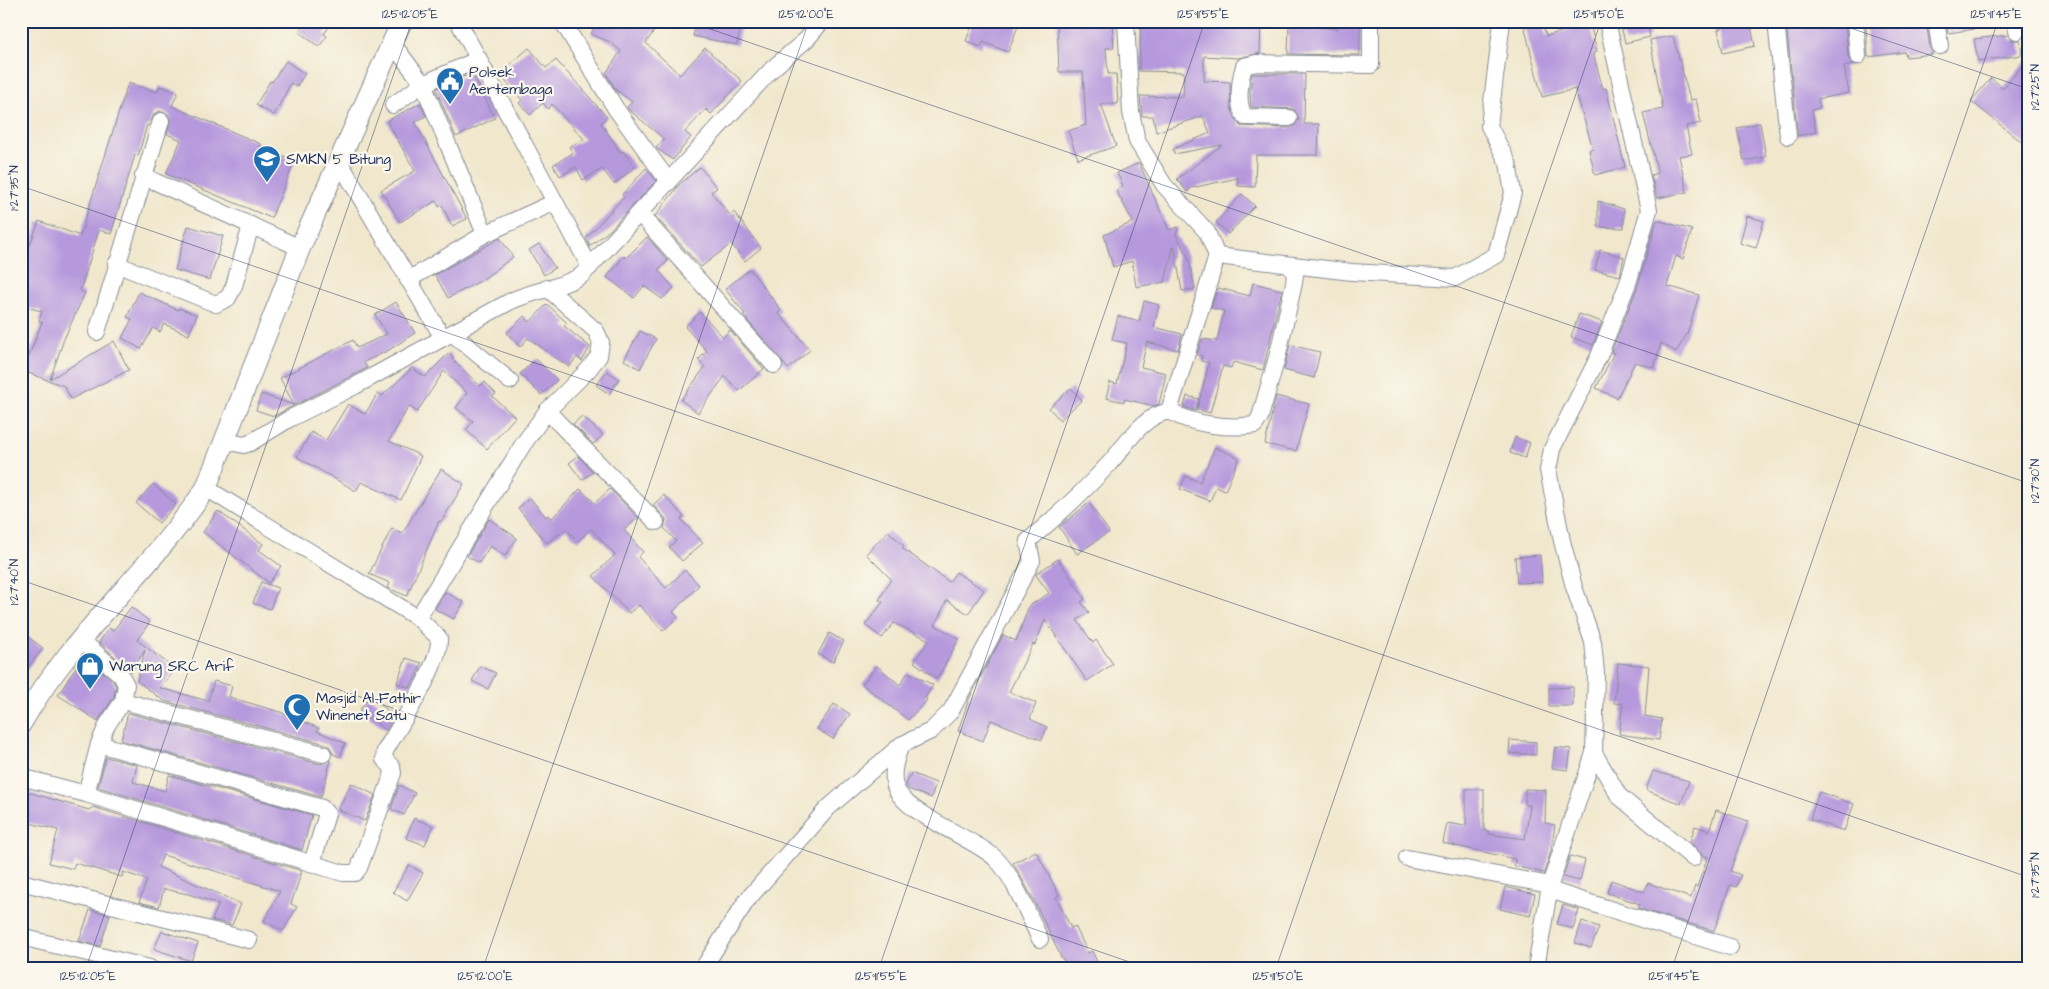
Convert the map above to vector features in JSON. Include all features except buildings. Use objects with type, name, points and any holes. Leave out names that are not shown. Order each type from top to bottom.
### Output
[{"type":"street","points":[[24,715],[80,639],[188,515],[206,488],[226,441],[274,309],[402,21]]},
{"type":"street","points":[[458,21],[590,267]]},
{"type":"street","points":[[562,21],[616,109],[669,182]]},
{"type":"street","points":[[226,441],[250,443],[290,419],[516,298],[570,283],[590,267],[773,68],[807,39],[822,21]]},
{"type":"street","points":[[1126,21],[1131,112],[1137,141],[1164,185],[1207,232],[1217,256],[1170,411]]},
{"type":"street","points":[[1289,118],[1245,117],[1242,112],[1241,103],[1241,76],[1244,66],[1256,63],[1371,65],[1371,21]]},
{"type":"street","points":[[1217,256],[1352,272],[1455,278],[1496,255],[1513,193],[1508,163],[1488,126],[1502,21]]},
{"type":"street","points":[[1536,968],[1550,884],[1594,753],[1596,672],[1593,642],[1574,587],[1562,542],[1548,470],[1552,449],[1599,356],[1628,283],[1649,210],[1607,21]]},
{"type":"street","points":[[1776,21],[1788,136]]},
{"type":"street","points":[[1855,21],[1858,56]]},
{"type":"street","points":[[1936,21],[1940,46]]},
{"type":"street","points":[[392,43],[423,84],[485,234]]},
{"type":"street","points":[[393,105],[423,84],[479,60]]},
{"type":"street","points":[[97,332],[143,176],[162,121]]},
{"type":"street","points":[[339,161],[408,280],[447,336],[510,381]]},
{"type":"street","points":[[143,176],[300,248]]},
{"type":"street","points":[[408,280],[485,234],[555,202]]},
{"type":"street","points":[[639,213],[774,365]]},
{"type":"street","points":[[116,264],[216,304],[228,298],[234,286],[251,225]]},
{"type":"street","points":[[703,968],[747,900],[828,808],[900,745],[931,730],[951,711],[1032,561],[1028,541],[1107,467],[1142,425],[1158,413],[1170,411],[1187,420],[1243,427],[1255,425],[1278,354],[1291,296],[1295,275],[1290,264]]},
{"type":"street","points":[[418,618],[522,446],[546,411],[588,370],[599,356],[601,342],[596,331],[547,288]]},
{"type":"street","points":[[546,411],[656,522]]},
{"type":"street","points":[[21,778],[86,794],[343,873],[355,873],[360,868],[393,773],[392,767],[384,759],[384,751],[425,681],[440,643],[436,633],[418,618],[206,488]]},
{"type":"street","points":[[80,639],[124,680],[124,701],[107,725],[99,744],[86,794]]},
{"type":"street","points":[[124,701],[323,754]]},
{"type":"street","points":[[99,744],[322,808],[327,814],[312,863]]},
{"type":"street","points":[[900,745],[895,763],[895,787],[904,799],[916,808],[987,851],[997,860],[1006,873],[1040,940]]},
{"type":"street","points":[[1594,753],[1619,796],[1693,858]]},
{"type":"street","points":[[1406,858],[1550,884]]},
{"type":"street","points":[[21,882],[248,940]]},
{"type":"street","points":[[1550,884],[1553,890],[1562,894],[1730,946]]},
{"type":"street","points":[[21,937],[150,968]]},
{"type":"place","name":"Polsek Aertembaga","points":[[450,105]]},
{"type":"place","name":"SMKN 5 Bitung","points":[[267,183]]},
{"type":"place","name":"Warung SRC Arif","points":[[90,690]]},
{"type":"place","name":"Masjid Al-Fathir Winenet Satu","points":[[297,731]]}]
